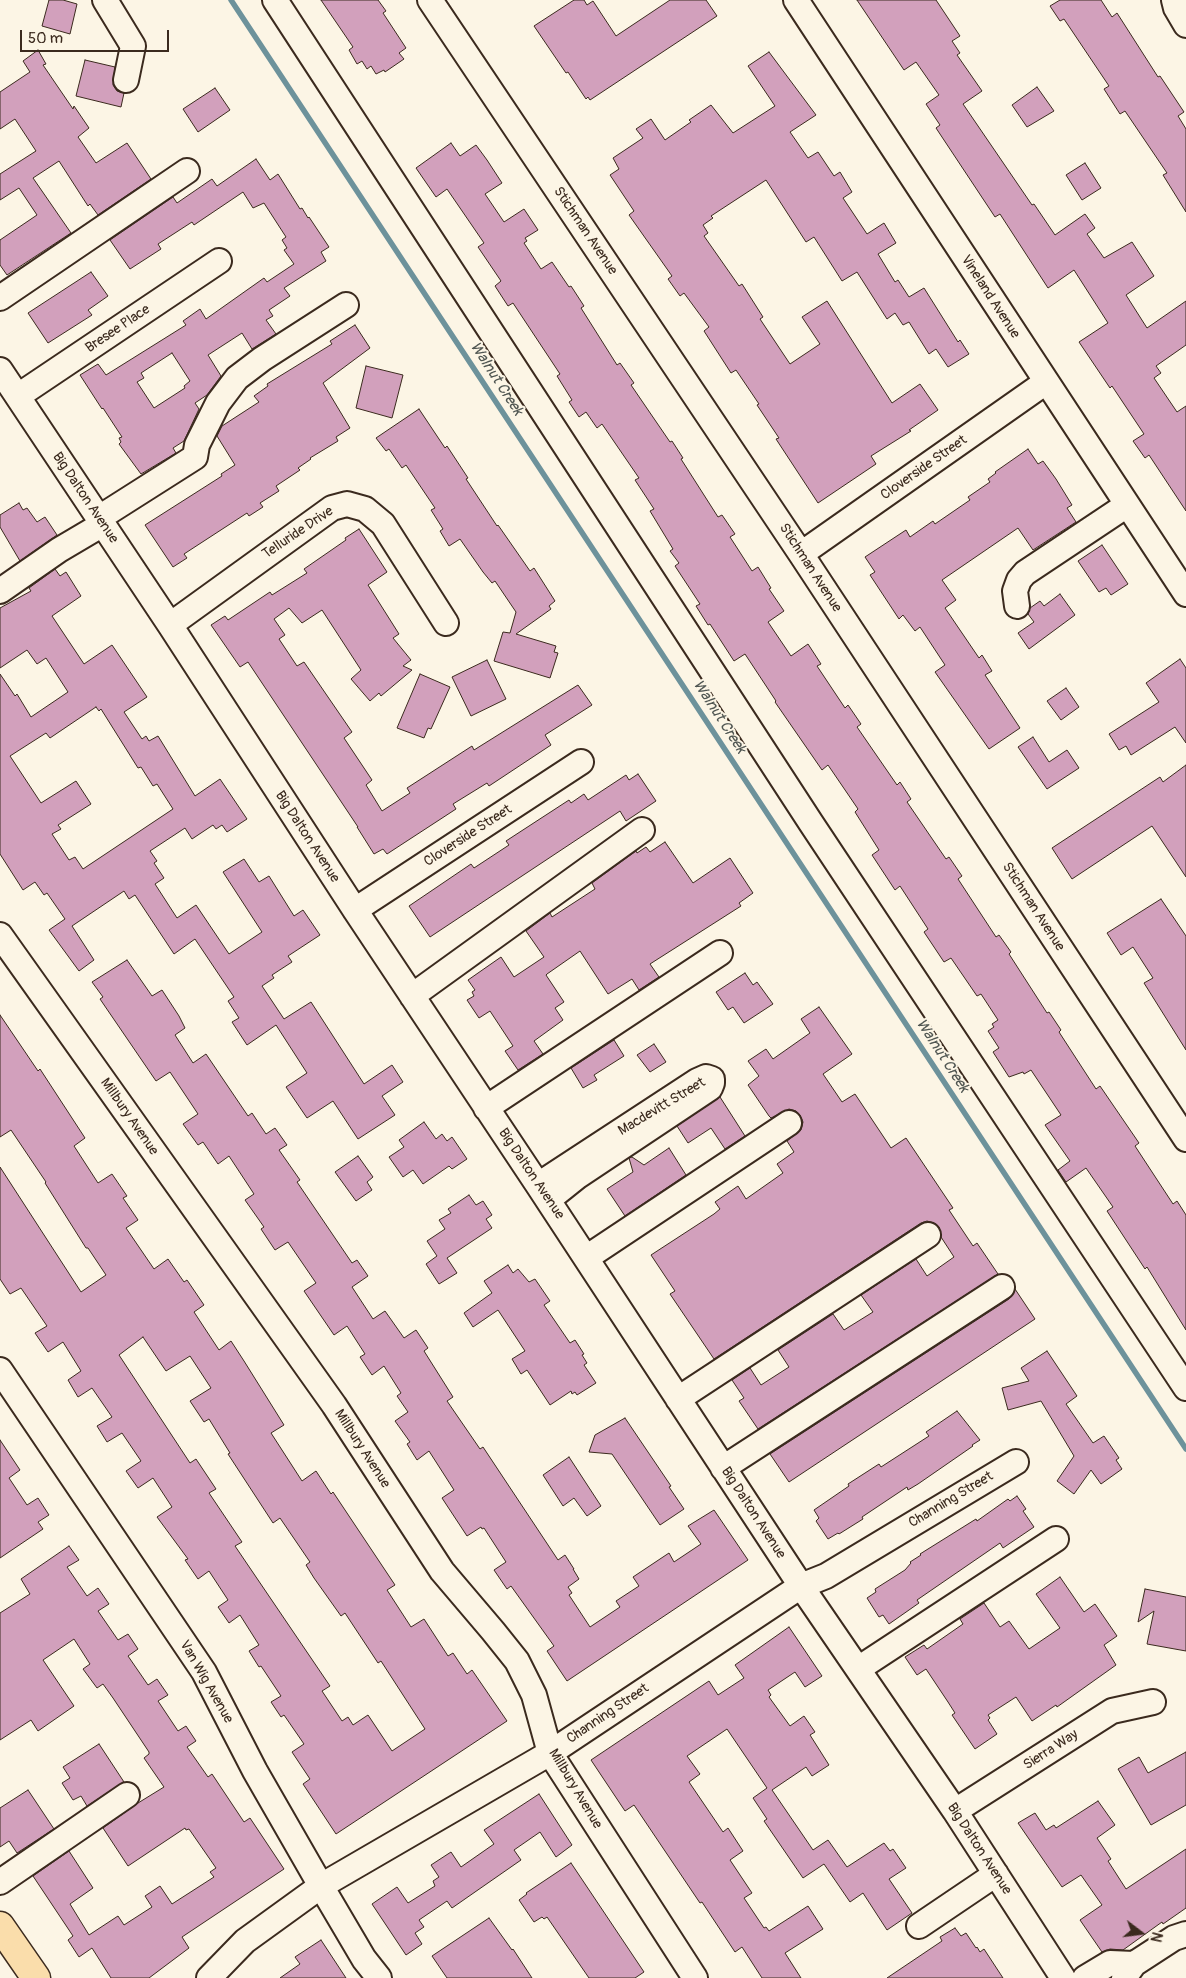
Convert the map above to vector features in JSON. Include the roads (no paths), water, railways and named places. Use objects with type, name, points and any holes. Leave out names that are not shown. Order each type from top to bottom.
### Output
[{"type":"main road","points":[[0,1926],[32,1977]]},
{"type":"street","points":[[105,0],[133,46],[126,80]]},
{"type":"street","points":[[275,0],[811,824],[1186,1388]]},
{"type":"street","name":"Stichman Avenue","points":[[430,0],[801,554],[1186,1139]]},
{"type":"street","name":"Vineland Avenue","points":[[796,0],[1186,594]]},
{"type":"street","points":[[1174,0],[1176,8],[1186,25]]},
{"type":"street","points":[[0,298],[187,171]]},
{"type":"street","name":"Bresee Place","points":[[18,396],[219,261]]},
{"type":"street","points":[[0,591],[195,457],[197,444],[218,402],[237,378],[262,358],[346,305]]},
{"type":"street","name":"Big Dalton Avenue","points":[[0,370],[170,624],[355,910],[678,1400],[801,1586],[955,1811],[1063,1978]]},
{"type":"street","name":"Cloverside Street","points":[[801,554],[1046,382]]},
{"type":"street","name":"Telluride Drive","points":[[170,624],[332,508],[347,504],[365,509],[383,524],[446,623]]},
{"type":"street","points":[[1017,606],[1015,591],[1019,580],[1025,572],[1127,505]]},
{"type":"street","name":"Cloverside Street","points":[[355,910],[581,762]]},
{"type":"street","points":[[412,996],[642,830]]},
{"type":"street","name":"Millbury Avenue","points":[[0,935],[334,1405],[442,1571],[494,1631],[517,1661],[534,1695],[550,1753],[695,1978]]},
{"type":"street","points":[[486,1108],[720,953]]},
{"type":"street","name":"Macdevitt Street","points":[[706,1077],[712,1078],[710,1088],[578,1176],[543,1193],[697,1082],[706,1077]]},
{"type":"street","points":[[586,1258],[789,1123]]},
{"type":"street","points":[[678,1400],[928,1235]]},
{"type":"street","points":[[723,1468],[1002,1287]]},
{"type":"street","name":"Van Wig Avenue","points":[[0,1370],[204,1672],[255,1771],[364,1959],[379,1978]]},
{"type":"street","name":"Channing Street","points":[[209,1978],[246,1941],[321,1886],[550,1753],[801,1586],[826,1576],[1016,1462]]},
{"type":"street","points":[[858,1669],[1056,1539]]},
{"type":"street","name":"Sierra Way","points":[[955,1811],[1112,1711],[1153,1702]]},
{"type":"street","points":[[0,1882],[127,1795]]},
{"type":"street","points":[[919,1926],[996,1874]]},
{"type":"street","points":[[1086,1978],[1110,1963],[1129,1971],[1174,1938],[1186,1934]]},
{"type":"waterway","name":"Walnut Creek","points":[[231,0],[1186,1449]]}]
